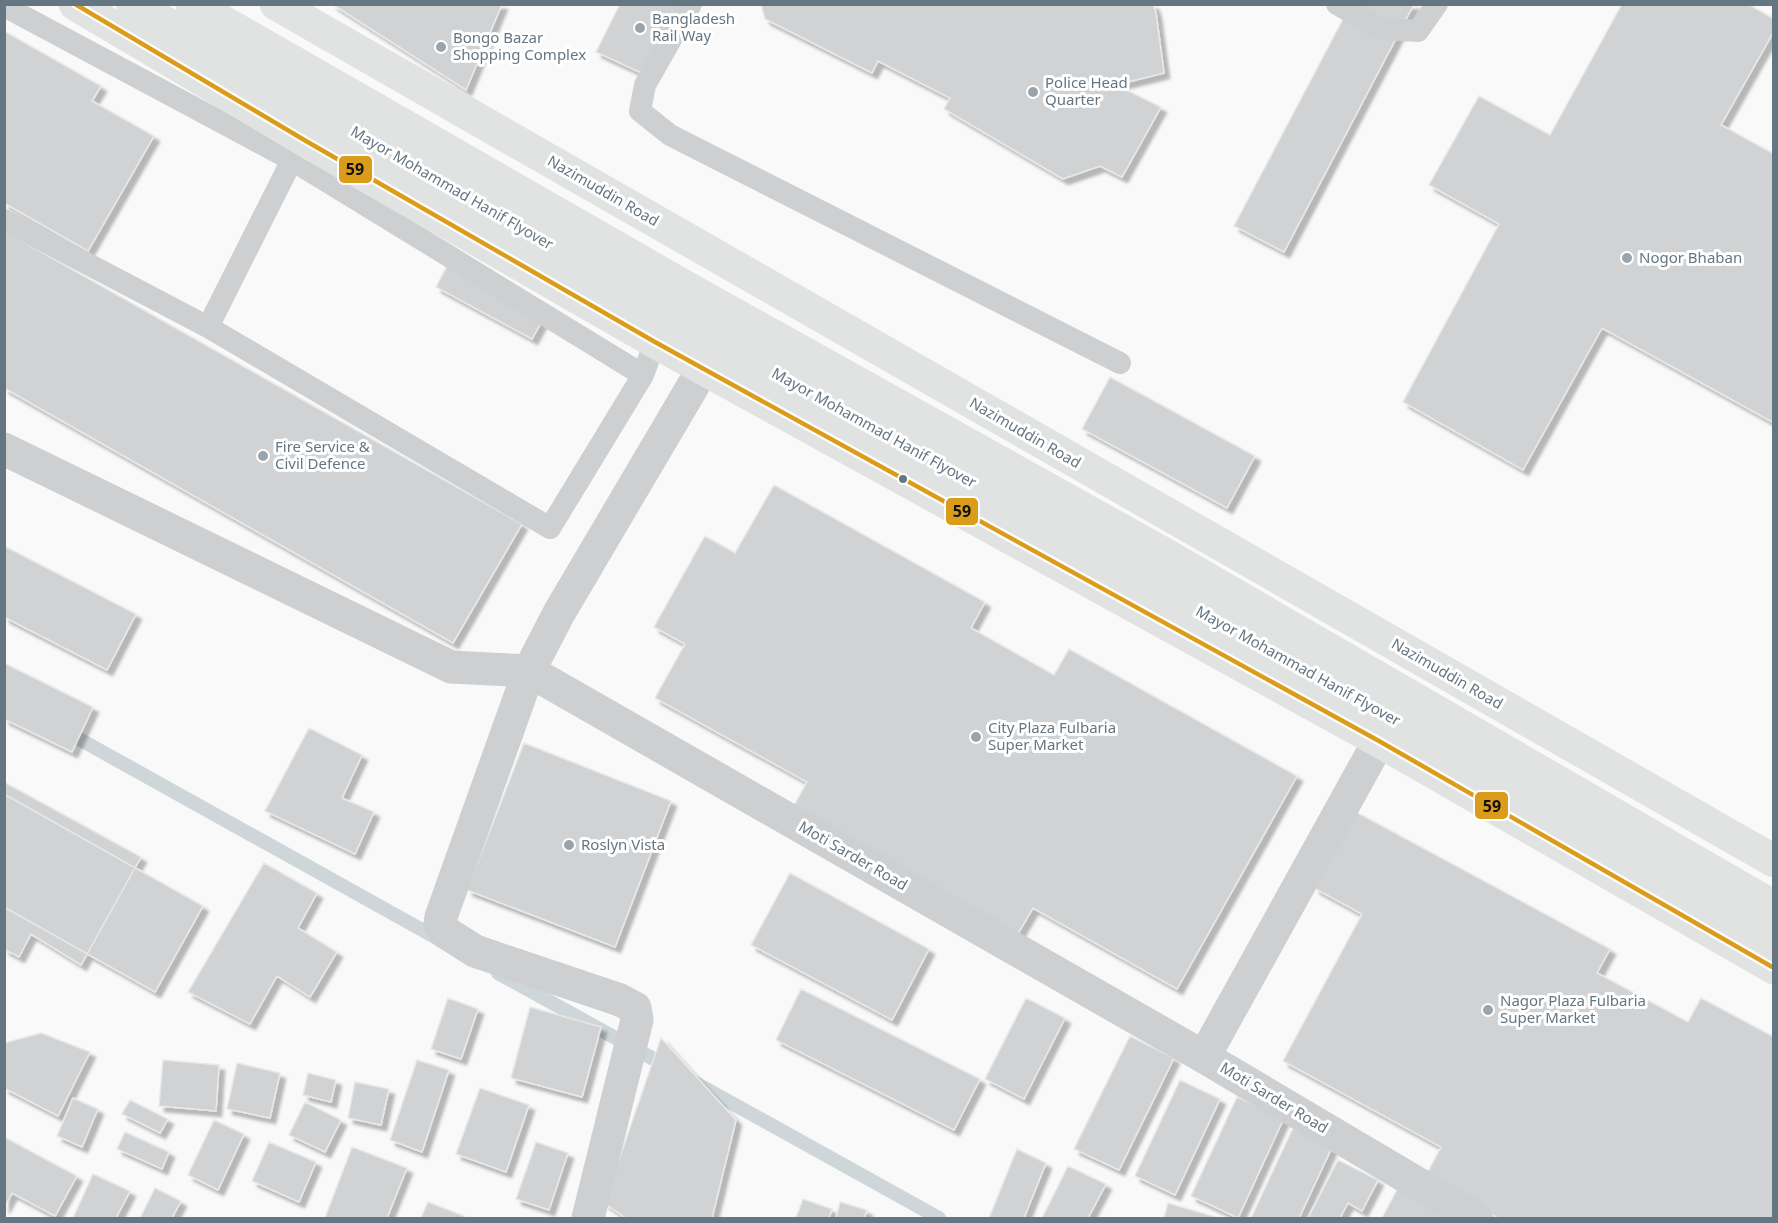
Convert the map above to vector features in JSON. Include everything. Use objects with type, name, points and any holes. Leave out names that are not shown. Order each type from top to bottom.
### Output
[{"type":"main road","points":[[75,4],[299,150],[655,342],[1379,741],[1773,969]]},
{"type":"main road","name":"Mayor Mohammad Hanif Flyover","points":[[133,4],[668,314],[1440,745],[1773,939]]},
{"type":"main road","name":"Mayor Mohammad Hanif Flyover","points":[[192,4],[669,277],[1176,561],[1773,907]]},
{"type":"main road","name":"Nazimuddin Road","points":[[276,4],[1773,861]]},
{"type":"street","points":[[588,1218],[637,1020],[635,1008],[620,1000],[475,951],[445,932],[440,924],[529,671],[559,613],[702,369]]},
{"type":"street","points":[[4,449],[451,667],[529,671]]},
{"type":"street","name":"Moti Sarder Road","points":[[529,671],[1204,1057],[1476,1218]]},
{"type":"street","points":[[1204,1057],[1379,741]]},
{"type":"lane","points":[[691,4],[645,85],[640,111],[670,135],[1120,363]]},
{"type":"lane","points":[[1336,4],[1380,29],[1418,31],[1437,4]]},
{"type":"lane","points":[[4,6],[299,150],[643,375]]},
{"type":"lane","points":[[208,327],[299,150]]},
{"type":"lane","points":[[4,220],[208,327],[550,528],[643,375],[655,342]]},
{"type":"building","name":"Bongo Bazar Shopping Complex","points":[[332,4],[502,4],[466,90]]},
{"type":"building","name":"Bangladesh Rail Way","points":[[620,4],[684,4],[648,76],[596,52]]},
{"type":"building","name":"Police Head Quarter","points":[[761,4],[1153,4],[1164,73],[1116,85],[1161,107],[1122,177],[1100,166],[1063,179],[944,109],[950,98],[878,61],[872,73],[765,19]]},
{"type":"building","points":[[1351,4],[1414,4],[1284,252],[1234,226]]},
{"type":"building","name":"Nogor Bhaban","points":[[1622,4],[1748,4],[1774,19],[1774,31],[1721,125],[1774,154],[1774,423],[1602,328],[1523,470],[1403,402],[1499,224],[1429,185],[1479,96],[1550,135]]},
{"type":"building","points":[[4,31],[101,86],[92,101],[154,136],[88,251],[4,203]]},
{"type":"building","name":"Fire Service & Civil Defence","points":[[4,231],[522,524],[453,643],[4,388]]},
{"type":"building","points":[[451,259],[548,310],[532,339],[436,287]]},
{"type":"building","points":[[1110,377],[1255,456],[1227,508],[1082,429]]},
{"type":"building","name":"City Plaza Fulbaria Super Market","points":[[774,485],[985,602],[971,628],[1054,675],[1069,649],[1297,776],[1177,989],[1033,908],[1016,937],[791,811],[807,782],[655,698],[685,644],[654,627],[705,536],[735,553]]},
{"type":"building","points":[[4,546],[136,614],[107,670],[4,617]]},
{"type":"building","points":[[4,663],[93,707],[72,752],[4,719]]},
{"type":"building","points":[[309,728],[362,755],[342,798],[374,812],[355,854],[265,811]]},
{"type":"building","name":"Roslyn Vista","points":[[524,743],[671,801],[615,947],[467,890]]},
{"type":"building","points":[[4,782],[141,857],[81,965],[31,934],[19,957],[4,949]]},
{"type":"building","points":[[4,794],[203,906],[155,992],[4,907]]},
{"type":"building","name":"Nagor Plaza Fulbaria Super Market","points":[[1356,812],[1610,949],[1597,973],[1688,1022],[1701,998],[1774,1037],[1774,1218],[1498,1218],[1424,1179],[1441,1147],[1283,1061],[1362,914],[1314,888]]},
{"type":"building","points":[[264,863],[317,893],[298,928],[337,952],[310,997],[277,976],[250,1024],[188,992]]},
{"type":"building","points":[[790,873],[929,949],[892,1020],[751,945]]},
{"type":"building","points":[[801,989],[980,1079],[954,1130],[776,1040]]},
{"type":"building","points":[[448,998],[478,1009],[461,1059],[431,1049]]},
{"type":"building","points":[[1026,998],[1065,1018],[1024,1099],[985,1079]]},
{"type":"building","points":[[530,1007],[601,1027],[582,1097],[511,1078]]},
{"type":"building","points":[[41,1033],[90,1052],[58,1116],[4,1088],[4,1043]]},
{"type":"building","points":[[1130,1036],[1174,1058],[1119,1170],[1074,1149]]},
{"type":"building","points":[[661,1038],[736,1120],[712,1218],[626,1218],[604,1203]]},
{"type":"building","points":[[163,1060],[219,1065],[216,1111],[159,1106]]},
{"type":"building","points":[[417,1060],[449,1070],[422,1152],[390,1140]]},
{"type":"building","points":[[237,1063],[280,1073],[270,1118],[227,1109]]},
{"type":"building","points":[[308,1073],[336,1080],[331,1102],[303,1095]]},
{"type":"building","points":[[1180,1080],[1220,1099],[1175,1195],[1135,1176]]},
{"type":"building","points":[[355,1082],[389,1089],[381,1125],[348,1118]]},
{"type":"building","points":[[480,1088],[529,1105],[506,1172],[456,1154]]},
{"type":"building","points":[[1237,1097],[1284,1118],[1238,1218],[1191,1196]]},
{"type":"building","points":[[73,1098],[98,1109],[82,1147],[57,1136]]},
{"type":"building","points":[[130,1100],[168,1119],[160,1133],[122,1114]]},
{"type":"building","points":[[305,1102],[341,1120],[325,1152],[289,1135]]},
{"type":"building","points":[[214,1120],[244,1134],[218,1190],[188,1175]]},
{"type":"building","points":[[1293,1128],[1332,1147],[1299,1218],[1251,1218]]},
{"type":"building","points":[[125,1132],[169,1152],[162,1169],[117,1149]]},
{"type":"building","points":[[4,1137],[77,1176],[55,1216],[12,1193],[4,1208]]},
{"type":"building","points":[[269,1142],[316,1162],[299,1202],[252,1181]]},
{"type":"building","points":[[536,1142],[568,1153],[549,1210],[516,1199]]},
{"type":"building","points":[[352,1147],[407,1168],[387,1218],[325,1218]]},
{"type":"building","points":[[1017,1149],[1046,1163],[1024,1218],[989,1218]]},
{"type":"building","points":[[1338,1160],[1378,1180],[1362,1211],[1348,1203],[1340,1218],[1308,1218]]},
{"type":"building","points":[[1068,1166],[1106,1184],[1088,1218],[1042,1218]]},
{"type":"building","points":[[93,1174],[130,1191],[116,1218],[73,1218]]},
{"type":"building","points":[[1400,1184],[1451,1218],[1382,1218]]},
{"type":"building","points":[[155,1188],[181,1201],[172,1218],[140,1218]]},
{"type":"building","points":[[803,1199],[832,1209],[829,1218],[796,1218]]},
{"type":"building","points":[[428,1202],[464,1216],[463,1218],[421,1218]]},
{"type":"building","points":[[840,1202],[867,1210],[864,1218],[836,1218]]},
{"type":"building","points":[[1168,1203],[1219,1218],[1164,1218]]},
{"type":"waterway","points":[[63,730],[442,941]]},
{"type":"waterway","points":[[498,973],[668,1067]]},
{"type":"waterway","points":[[692,1081],[939,1218]]},
{"type":"transit line","name":"59","points":[[75,4],[306,141],[655,342],[1379,741],[1774,968]]},
{"type":"place","name":"Bangladesh Rail Way","points":[[640,28]]},
{"type":"place","name":"Bongo Bazar Shopping Complex","points":[[441,47]]},
{"type":"place","name":"Police Head Quarter","points":[[1033,92]]},
{"type":"place","name":"Nogor Bhaban","points":[[1627,258]]},
{"type":"place","name":"Fire Service & Civil Defence","points":[[263,456]]},
{"type":"place","name":"City Plaza Fulbaria Super Market","points":[[976,737]]},
{"type":"place","name":"Roslyn Vista","points":[[569,845]]},
{"type":"place","name":"Nagor Plaza Fulbaria Super Market","points":[[1488,1010]]}]
